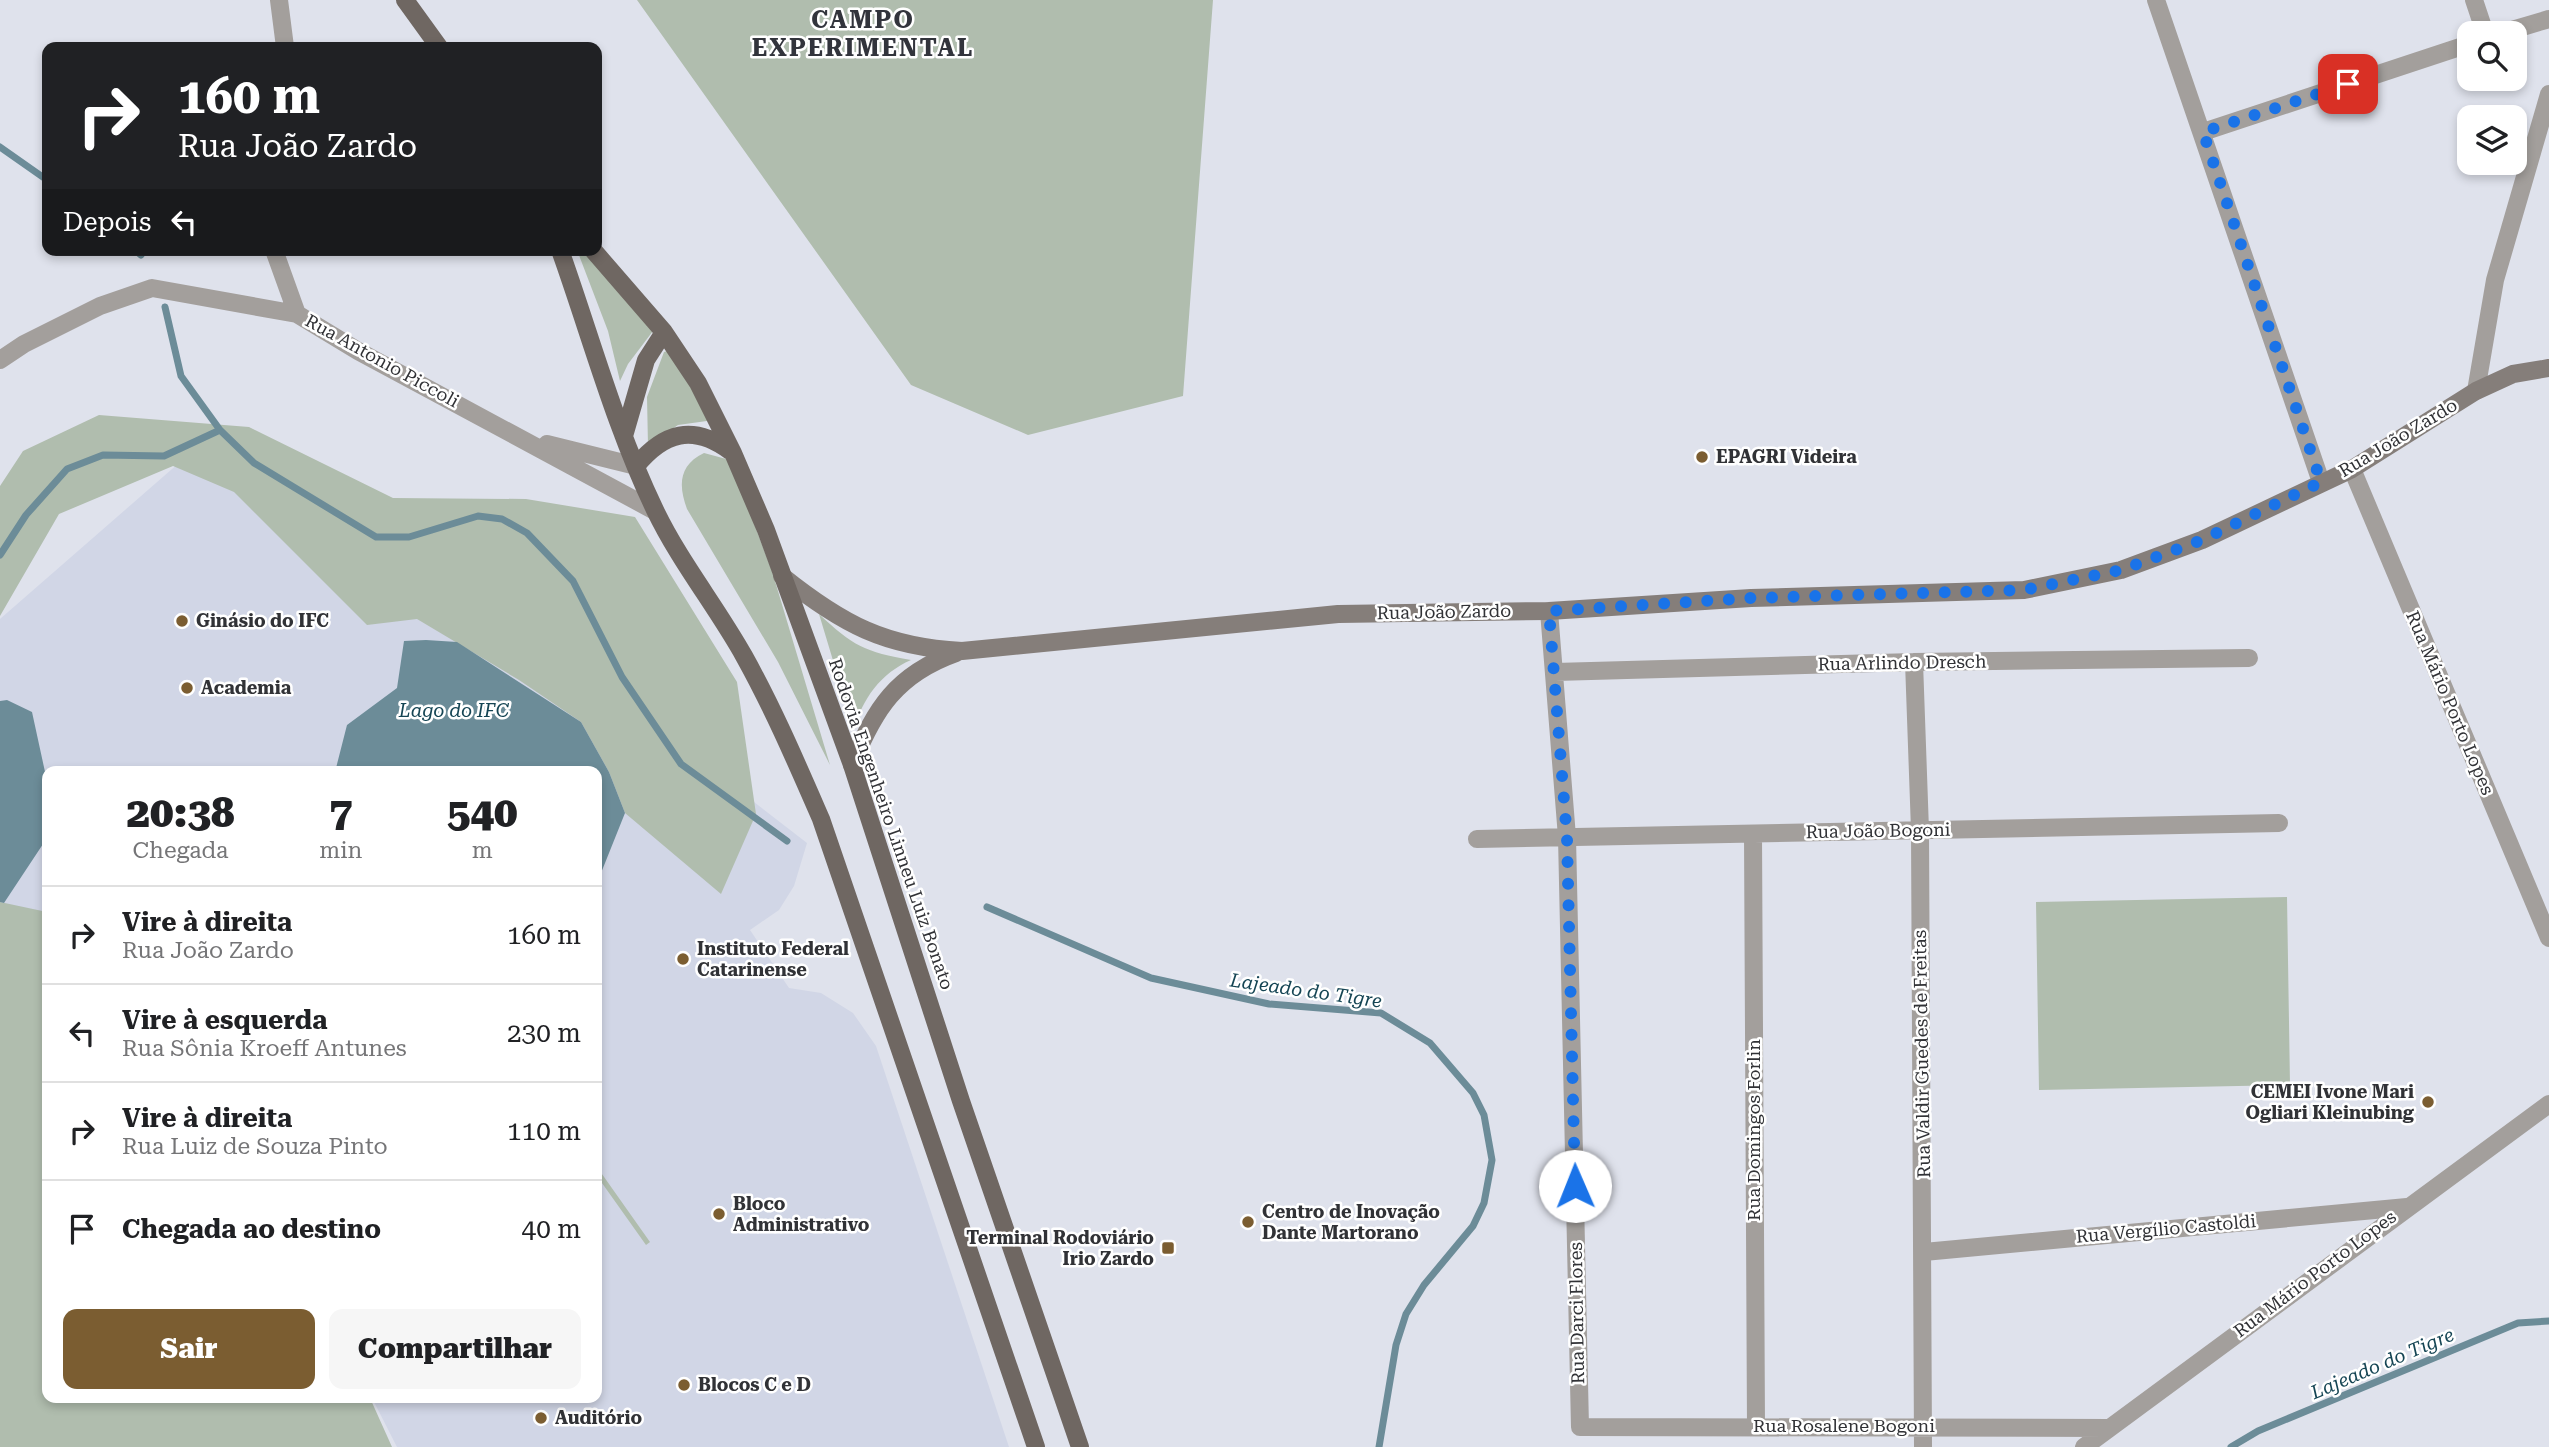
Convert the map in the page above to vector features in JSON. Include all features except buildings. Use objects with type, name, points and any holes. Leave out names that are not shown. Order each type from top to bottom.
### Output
[{"type":"main road","points":[[405,0],[435,42]]},
{"type":"main road","points":[[562,256],[624,436],[655,510],[754,675],[777,718],[821,819],[1036,1447]]},
{"type":"main road","name":"Rodovia Engenheiro Linneu Luiz Bonato","points":[[598,256],[664,332],[698,383],[733,453],[766,530],[852,765],[961,1101],[1080,1447]]},
{"type":"main road","points":[[624,436],[646,360],[664,332]]},
{"type":"main road","name":"Rua João Zardo","points":[[782,576],[827,612],[879,637],[935,649],[962,651],[1338,614],[1549,611],[1751,598],[2024,590],[2121,570],[2202,540],[2352,469],[2476,391],[2513,374],[2549,368]]},
{"type":"main road","points":[[636,466],[650,448],[670,437],[681,435],[693,434],[715,440],[733,453]]},
{"type":"main road","name":"Rua João Zardo","points":[[852,765],[869,722],[898,685],[937,660],[962,651]]},
{"type":"street","points":[[279,0],[284,42]]},
{"type":"street","points":[[2156,0],[2321,482]]},
{"type":"street","points":[[2474,0],[2480,21]]},
{"type":"street","points":[[2527,26],[2549,19]]},
{"type":"street","points":[[2203,132],[2457,48]]},
{"type":"street","points":[[2476,391],[2495,280],[2549,94]]},
{"type":"street","points":[[276,256],[297,314]]},
{"type":"street","name":"Rua Antonio Piccoli","points":[[0,360],[24,344],[100,306],[152,288],[297,314],[358,351],[524,437]]},
{"type":"street","points":[[524,437],[636,466]]},
{"type":"street","points":[[524,437],[655,510]]},
{"type":"street","name":"Rua Mário Porto Lopes","points":[[2352,469],[2549,938]]},
{"type":"street","name":"Rua Darci Flores","points":[[1549,611],[1567,838],[1580,1427]]},
{"type":"street","name":"Rua Arlindo Dresch","points":[[1555,672],[1914,662],[2249,658]]},
{"type":"street","name":"Rua Valdir Guedes de Freitas","points":[[1914,662],[1920,830],[1923,1447]]},
{"type":"street","name":"Rua João Bogoni","points":[[1477,839],[2278,823]]},
{"type":"street","name":"Rua Domingos Forlin","points":[[1753,834],[1756,1426]]},
{"type":"street","name":"Rua Mário Porto Lopes","points":[[2084,1447],[2407,1206],[2549,1104]]},
{"type":"street","name":"Rua Vergílio Castoldi","points":[[1924,1252],[2407,1206]]},
{"type":"street","name":"Rua Rosalene Bogoni","points":[[1580,1427],[1922,1425],[2109,1428]]},
{"type":"shaded area","name":"Instituto Federal Catarinense","points":[[203,442],[514,616],[807,843],[794,886],[779,910],[750,930],[789,988],[821,993],[853,1013],[876,1046],[1009,1447],[397,1447],[375,1403],[602,1403],[602,766],[42,766],[42,918],[0,908],[0,619]]},
{"type":"green space","points":[[637,0],[1213,0],[1183,396],[1028,435],[911,385]]},
{"type":"green space","points":[[579,256],[589,256],[653,331],[628,364],[620,381],[608,331]]},
{"type":"green space","points":[[670,350],[714,420],[678,425],[648,446],[647,397],[664,352]]},
{"type":"green space","points":[[99,415],[249,427],[393,498],[526,499],[635,517],[737,682],[756,814],[721,894],[625,813],[609,772],[581,722],[519,680],[417,619],[367,625],[234,492],[173,466],[59,514],[0,616],[0,486],[23,451]]},
{"type":"green space","points":[[704,453],[730,460],[772,571],[830,765],[778,662],[687,509],[682,492],[683,476],[690,463]]},
{"type":"green space","points":[[819,614],[841,634],[860,646],[911,660],[900,665],[874,688],[862,708],[854,730]]},
{"type":"green space","points":[[2287,897],[2290,1085],[2039,1090],[2036,902]]},
{"type":"green space","points":[[0,902],[42,911],[42,1403],[372,1403],[392,1447],[0,1447]]},
{"type":"green space","points":[[602,1174],[650,1242],[646,1245],[602,1183]]},
{"type":"water","name":"Lago do IFC","points":[[404,641],[457,642],[581,722],[609,772],[625,813],[602,870],[602,766],[337,766],[347,725],[397,688]]},
{"type":"water","points":[[7,700],[32,712],[44,766],[42,846],[4,903],[0,902],[0,701]]},
{"type":"waterway","points":[[0,147],[42,176]]},
{"type":"waterway","points":[[165,307],[181,376],[220,430]]},
{"type":"waterway","name":"Lajeado do Tigre","points":[[0,555],[26,515],[67,469],[103,455],[164,456],[220,430],[254,463],[376,537],[409,537],[478,516],[502,519],[527,533],[573,581],[622,677],[681,764],[787,841]]},
{"type":"waterway","name":"Lajeado do Tigre","points":[[987,907],[1151,978],[1269,1004],[1381,1013],[1430,1043],[1473,1093],[1484,1115],[1492,1160],[1484,1203],[1473,1226],[1424,1285],[1406,1314],[1396,1345],[1379,1447]]},
{"type":"waterway","name":"Lajeado do Tigre","points":[[2231,1447],[2258,1431],[2518,1323],[2549,1321]]},
{"type":"place","name":"EPAGRI Videira","points":[[1702,457]]},
{"type":"place","name":"Ginásio do IFC","points":[[182,621]]},
{"type":"place","name":"Academia","points":[[187,688]]},
{"type":"place","name":"Instituto Federal Catarinense","points":[[683,959]]},
{"type":"place","name":"CEMEI Ivone Mari Ogliari Kleinubing","points":[[2428,1102]]},
{"type":"place","name":"Bloco Administrativo","points":[[719,1214]]},
{"type":"place","name":"Centro de Inovação Dante Martorano","points":[[1248,1222]]},
{"type":"place","name":"Terminal Rodoviário Irio Zardo","points":[[1168,1248]]},
{"type":"place","name":"Blocos C e D","points":[[684,1385]]},
{"type":"place","name":"Auditório","points":[[541,1418]]},
{"type":"district","name":"CAMPO EXPERIMENTAL","points":[[863,34]]},
{"type":"route","points":[[1575,1186],[1567,838],[1549,611],[1751,598],[2024,590],[2121,570],[2202,540],[2321,482],[2203,132],[2348,84]]}]
